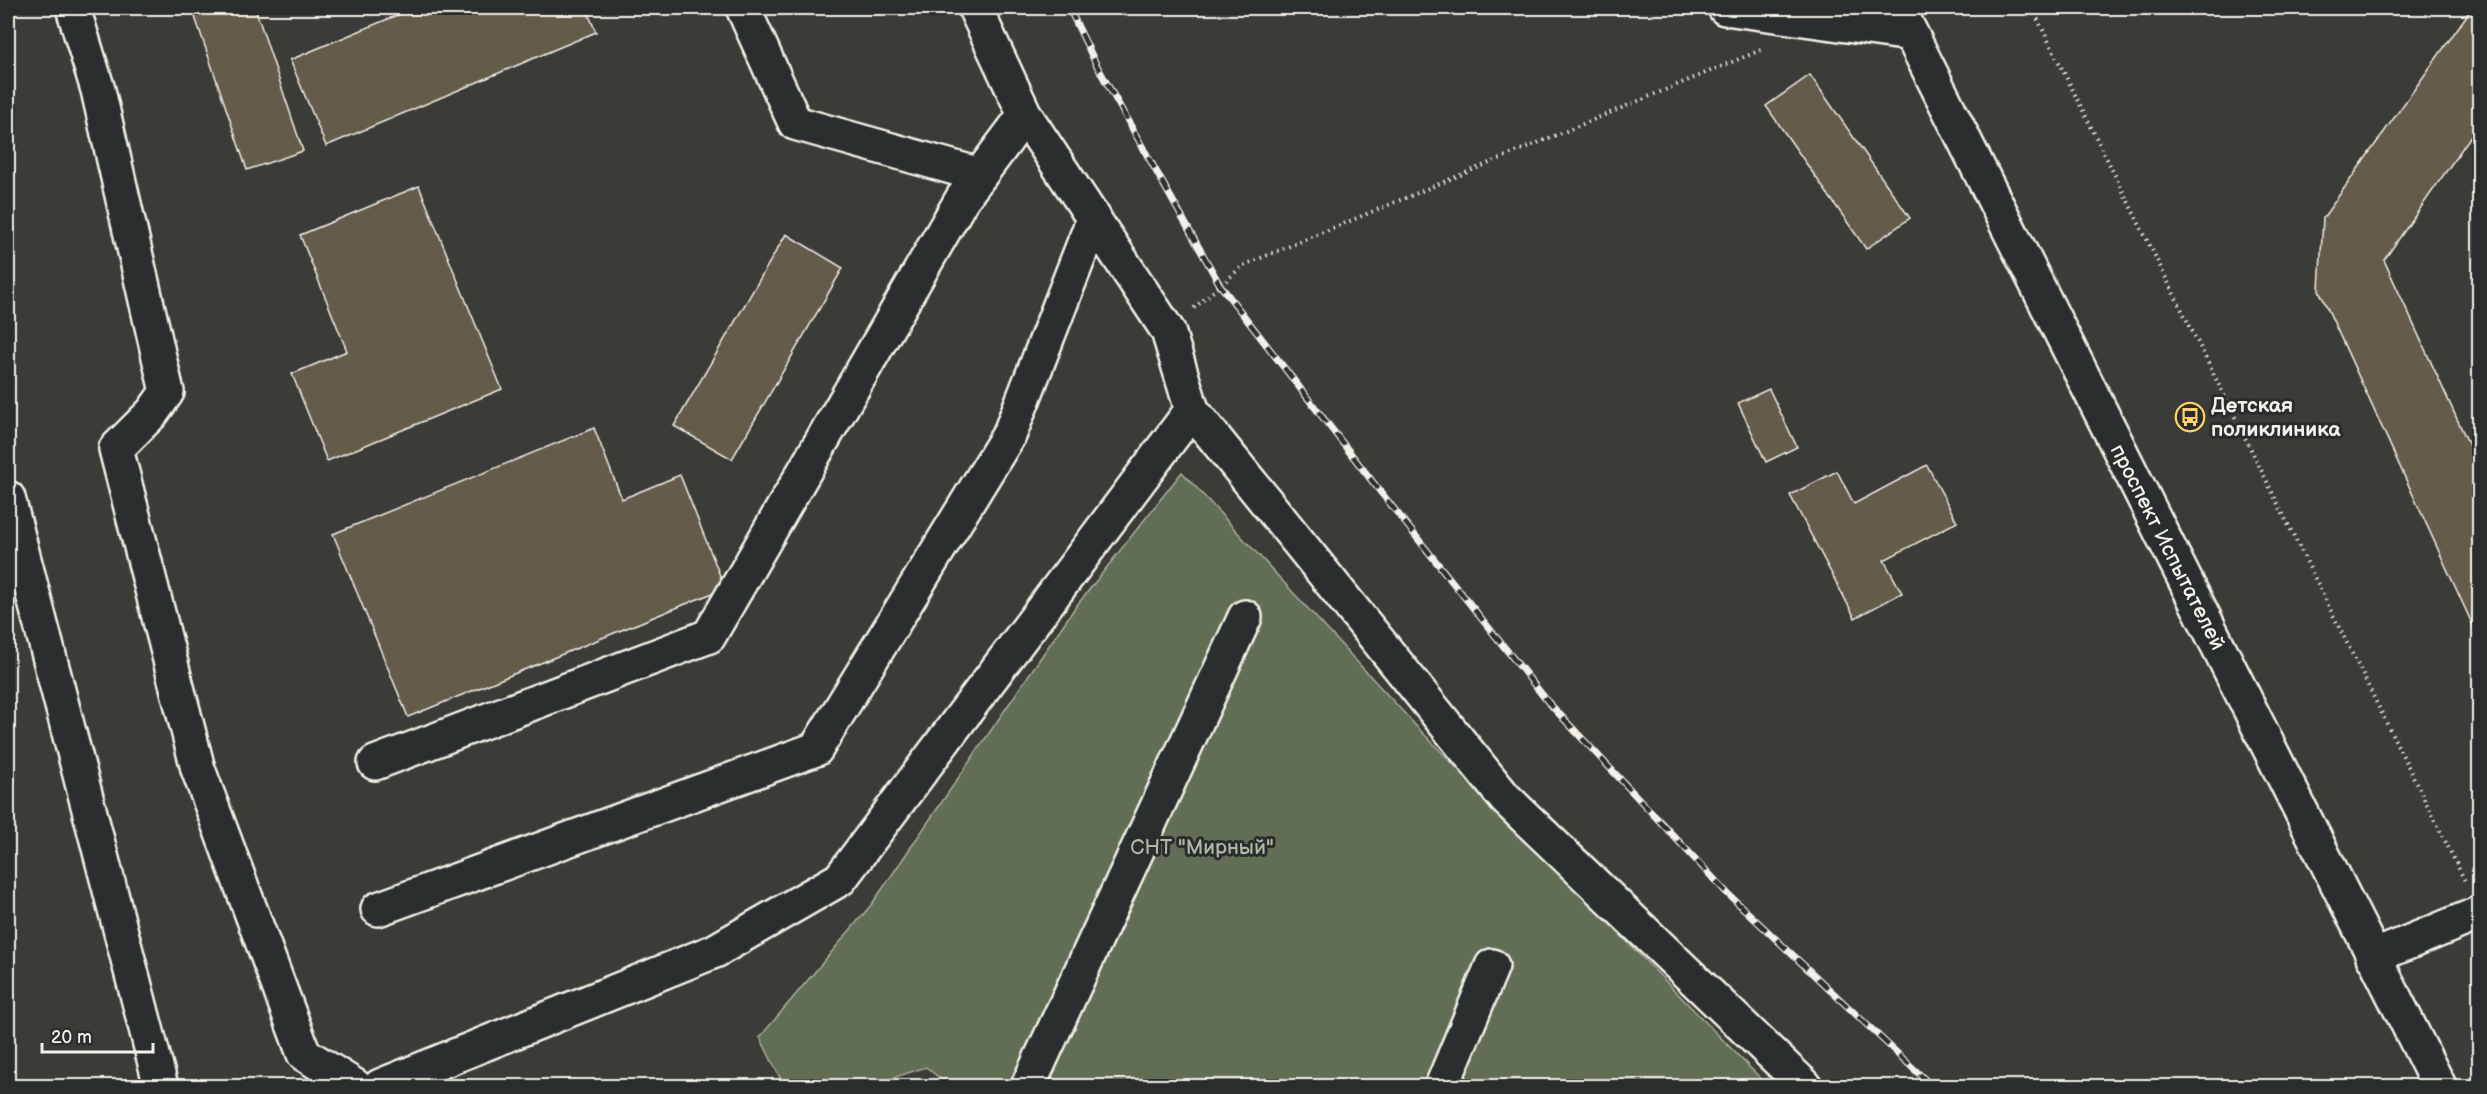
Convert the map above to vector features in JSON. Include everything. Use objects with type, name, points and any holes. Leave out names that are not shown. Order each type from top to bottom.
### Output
[{"type":"street","points":[[73,8],[98,90],[167,392],[152,413],[116,449],[192,747],[198,769],[304,1054],[355,1086]]},
{"type":"street","points":[[743,8],[795,123],[980,175]]},
{"type":"street","points":[[975,8],[1025,115],[1168,331],[1192,410],[1505,798],[1806,1086]]},
{"type":"street","points":[[1725,8],[1904,21]]},
{"type":"street","name":"проспект Испытателей","points":[[1904,21],[2439,1086]]},
{"type":"street","points":[[375,763],[710,636],[962,199],[1025,115]]},
{"type":"street","points":[[378,909],[816,749],[1010,433],[1094,218]]},
{"type":"street","points":[[380,1086],[715,951],[840,879],[1192,410]]},
{"type":"street","points":[[8,498],[161,1086]]},
{"type":"street","points":[[1028,1086],[1245,617]]},
{"type":"street","points":[[2373,957],[2475,902]]},
{"type":"street","points":[[1442,1086],[1492,966]]},
{"type":"path","points":[[2032,8],[2475,902]]},
{"type":"path","points":[[1168,331],[1244,265],[1762,50]]},
{"type":"green space","name":"СНТ \"Мирный\"","points":[[1182,472],[1418,728],[1768,1086],[949,1086],[926,1067],[868,1086],[784,1086],[760,1037],[872,904],[1074,609]]},
{"type":"building","points":[[192,8],[255,8],[303,151],[247,170]]},
{"type":"building","points":[[414,8],[586,8],[596,32],[326,146],[290,60]]},
{"type":"building","points":[[2472,8],[2480,8],[2480,123],[2384,260],[2480,469],[2480,641],[2319,290],[2323,218]]},
{"type":"building","points":[[1810,75],[1910,218],[1866,249],[1766,106]]},
{"type":"building","points":[[419,186],[502,389],[327,461],[292,374],[347,351],[300,235]]},
{"type":"building","points":[[786,234],[843,268],[732,459],[674,426]]},
{"type":"building","points":[[1769,389],[1797,447],[1766,462],[1738,403]]},
{"type":"building","points":[[594,428],[622,499],[680,475],[725,588],[408,717],[333,534]]},
{"type":"building","points":[[1927,465],[1957,522],[1884,560],[1902,593],[1855,618],[1790,495],[1837,471],[1854,504]]},
{"type":"railway","points":[[1069,8],[1096,64],[1220,285],[1548,702],[1728,894],[1932,1086]]},
{"type":"place","name":"Детская поликлиника","points":[[2190,417]]}]
